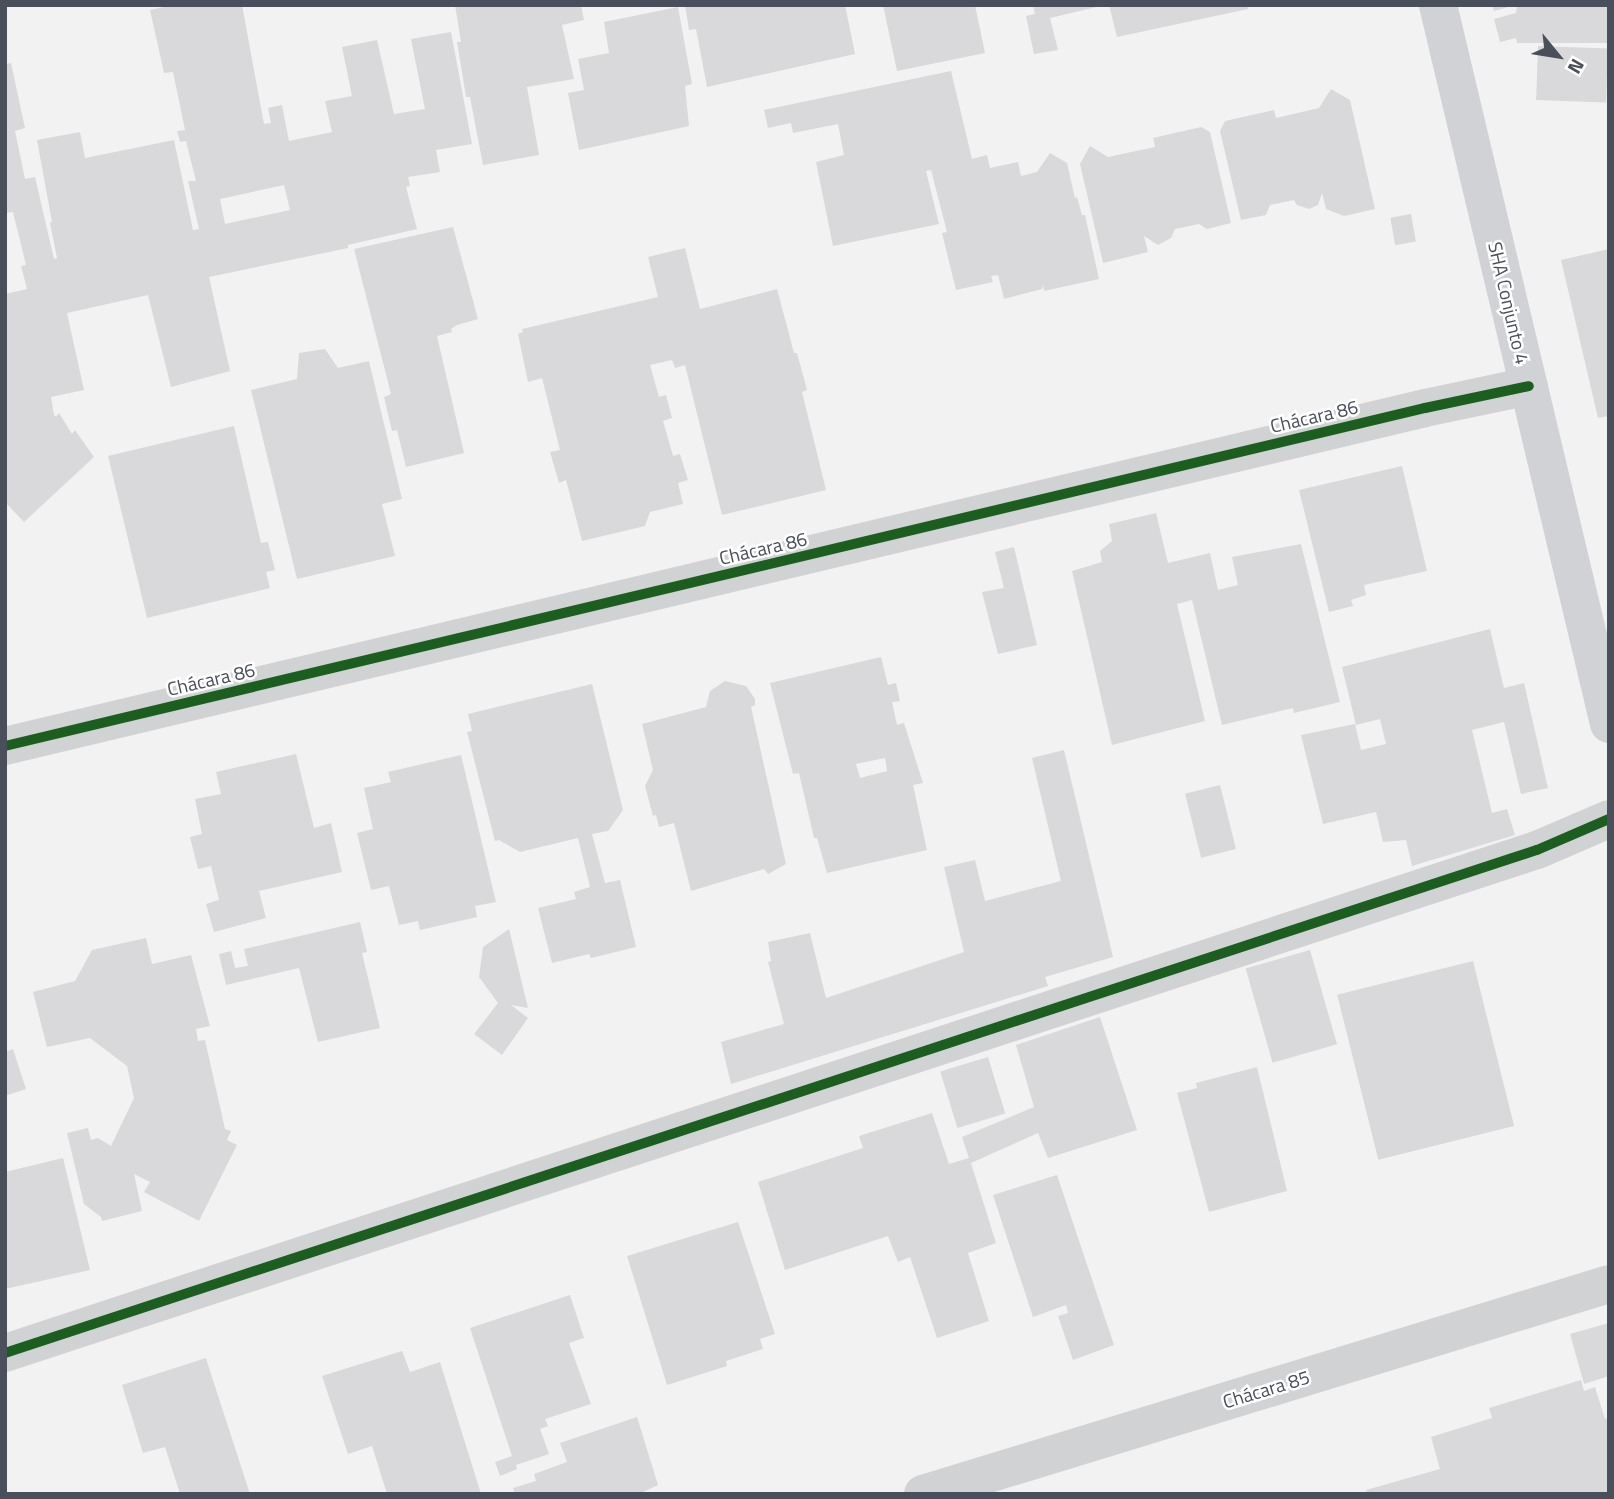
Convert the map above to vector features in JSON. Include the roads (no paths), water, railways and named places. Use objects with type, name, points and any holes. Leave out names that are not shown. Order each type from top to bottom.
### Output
[{"type":"street","name":"SHA Conjunto 4","points":[[1438,5],[1608,717]]},
{"type":"street","name":"Chácara 86","points":[[5,746],[1412,411],[1529,386]]},
{"type":"street","points":[[5,1353],[1537,850],[1609,819]]},
{"type":"street","name":"Chácara 85","points":[[923,1494],[1609,1284]]}]
